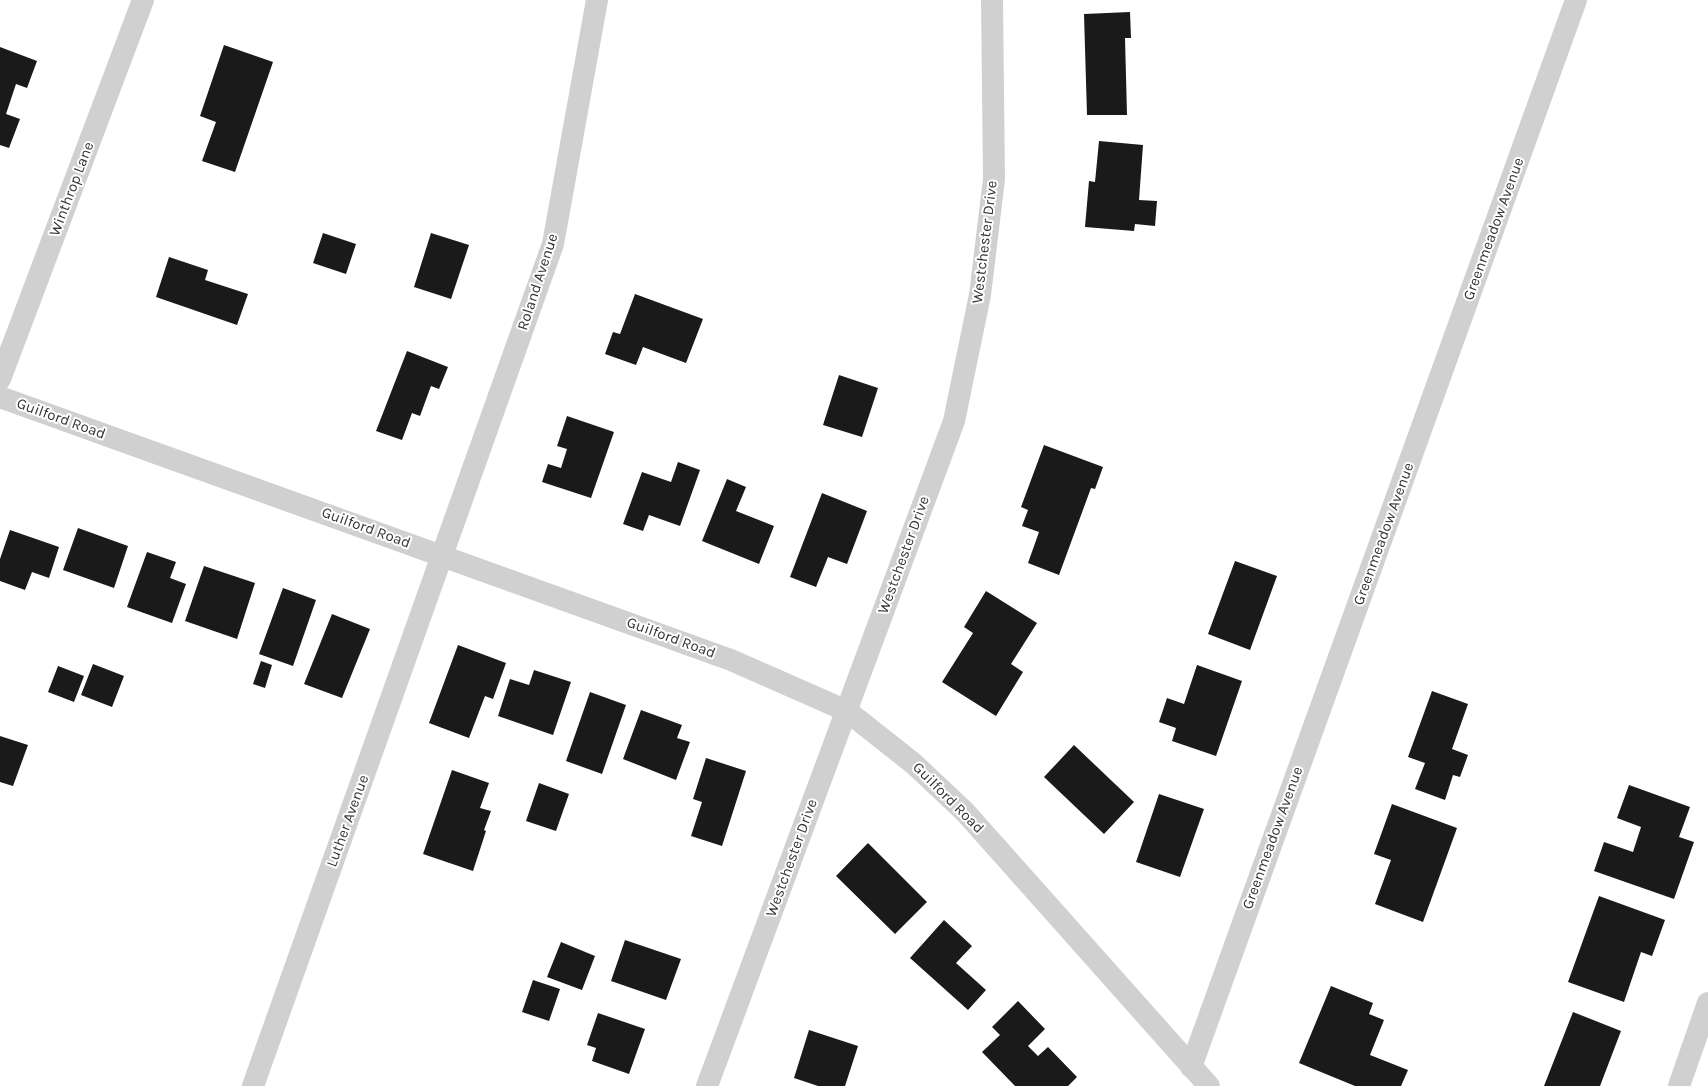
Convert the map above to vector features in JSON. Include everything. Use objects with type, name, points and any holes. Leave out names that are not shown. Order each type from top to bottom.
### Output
[{"type":"street","name":"Winthrop Lane","points":[[0,379],[143,0]]},
{"type":"street","name":"Roland Avenue","points":[[442,555],[553,244],[597,0]]},
{"type":"street","name":"Westchester Drive","points":[[707,1086],[954,421],[980,294],[994,179],[992,0]]},
{"type":"street","name":"Greenmeadow Avenue","points":[[1191,1067],[1576,0]]},
{"type":"street","name":"Guilford Road","points":[[0,397],[731,660],[847,711],[914,764],[965,812],[1209,1086]]},
{"type":"street","name":"Luther Avenue","points":[[253,1086],[442,555]]},
{"type":"street","points":[[1679,1086],[1708,1003]]},
{"type":"building","points":[[1130,12],[1131,38],[1125,38],[1127,115],[1087,115],[1084,14]]},
{"type":"building","points":[[224,45],[273,62],[235,172],[202,161],[216,122],[200,116]]},
{"type":"building","points":[[0,47],[37,61],[27,88],[16,84],[6,114],[20,119],[9,148],[0,145]]},
{"type":"building","points":[[1099,141],[1143,145],[1139,200],[1157,201],[1155,226],[1135,224],[1134,231],[1085,227],[1089,181],[1095,182]]},
{"type":"building","points":[[323,233],[356,244],[346,274],[313,263]]},
{"type":"building","points":[[431,233],[469,245],[451,299],[414,287]]},
{"type":"building","points":[[169,257],[208,270],[205,280],[248,294],[237,325],[156,297]]},
{"type":"building","points":[[635,294],[703,319],[686,363],[643,347],[636,365],[605,354],[613,332],[620,334]]},
{"type":"building","points":[[407,351],[448,367],[439,389],[431,386],[420,416],[412,413],[402,440],[376,431]]},
{"type":"building","points":[[839,375],[878,388],[862,437],[823,425]]},
{"type":"building","points":[[567,416],[614,432],[591,498],[542,482],[548,464],[561,468],[567,449],[557,446]]},
{"type":"building","points":[[1044,445],[1103,467],[1095,489],[1091,488],[1059,575],[1028,563],[1039,532],[1022,526],[1028,510],[1021,507]]},
{"type":"building","points":[[678,462],[700,470],[680,526],[649,515],[643,531],[623,524],[642,472],[671,482]]},
{"type":"building","points":[[727,479],[746,487],[736,511],[774,526],[759,564],[702,541]]},
{"type":"building","points":[[822,493],[867,511],[847,564],[828,557],[816,587],[790,577]]},
{"type":"building","points":[[78,528],[128,546],[114,588],[63,570]]},
{"type":"building","points":[[10,530],[59,547],[49,578],[32,572],[25,590],[0,581],[0,559]]},
{"type":"building","points":[[147,552],[176,562],[170,578],[186,584],[172,623],[127,607]]},
{"type":"building","points":[[1235,561],[1277,576],[1250,650],[1208,634]]},
{"type":"building","points":[[204,566],[255,583],[237,639],[185,621]]},
{"type":"building","points":[[283,588],[316,600],[293,666],[259,654]]},
{"type":"building","points":[[986,591],[1037,623],[1011,664],[1023,672],[996,716],[942,682],[973,633],[964,627]]},
{"type":"building","points":[[332,614],[370,629],[342,698],[304,684]]},
{"type":"building","points":[[458,645],[506,663],[493,699],[485,696],[469,738],[429,723]]},
{"type":"building","points":[[261,661],[272,665],[265,688],[253,684]]},
{"type":"building","points":[[93,664],[124,676],[112,707],[81,695]]},
{"type":"building","points":[[1197,665],[1242,681],[1216,756],[1172,741],[1176,728],[1159,722],[1167,698],[1184,704]]},
{"type":"building","points":[[58,666],[84,676],[74,702],[48,692]]},
{"type":"building","points":[[534,670],[571,682],[553,735],[498,716],[510,679],[529,685]]},
{"type":"building","points":[[1432,691],[1468,704],[1452,749],[1468,755],[1460,777],[1453,775],[1445,800],[1415,789],[1425,763],[1408,757]]},
{"type":"building","points":[[590,692],[626,705],[602,774],[566,761]]},
{"type":"building","points":[[641,710],[682,725],[677,738],[690,742],[676,780],[623,759]]},
{"type":"building","points":[[0,736],[28,745],[13,786],[0,782]]},
{"type":"building","points":[[1074,745],[1134,802],[1104,834],[1044,777]]},
{"type":"building","points":[[706,758],[746,771],[722,846],[691,836],[702,802],[693,799]]},
{"type":"building","points":[[452,770],[489,783],[480,808],[491,811],[484,830],[486,831],[473,871],[423,854]]},
{"type":"building","points":[[539,783],[569,794],[556,831],[526,821]]},
{"type":"building","points":[[1629,785],[1690,807],[1679,837],[1694,842],[1674,899],[1594,871],[1604,842],[1633,852],[1641,827],[1617,818]]},
{"type":"building","points":[[1159,794],[1204,809],[1180,877],[1136,862]]},
{"type":"building","points":[[1392,804],[1457,828],[1423,922],[1375,904],[1391,860],[1374,854]]},
{"type":"building","points":[[868,843],[927,902],[895,934],[836,876]]},
{"type":"building","points":[[1599,896],[1665,920],[1652,956],[1641,952],[1624,1002],[1568,982]]},
{"type":"building","points":[[944,920],[972,946],[956,963],[986,990],[968,1010],[910,958]]},
{"type":"building","points":[[625,940],[681,959],[666,1000],[611,981]]},
{"type":"building","points":[[561,942],[595,956],[582,990],[547,977]]},
{"type":"building","points":[[533,980],[560,989],[549,1021],[522,1012]]},
{"type":"building","points":[[1331,986],[1373,1003],[1369,1014],[1384,1020],[1370,1055],[1408,1070],[1401,1086],[1355,1086],[1299,1063]]},
{"type":"building","points":[[1018,1001],[1045,1029],[1028,1046],[1038,1056],[1048,1047],[1077,1077],[1068,1086],[1015,1086],[982,1052],[1000,1035],[992,1027]]},
{"type":"building","points":[[1573,1012],[1621,1031],[1600,1086],[1544,1086]]},
{"type":"building","points":[[598,1013],[645,1029],[629,1074],[592,1061],[596,1048],[587,1045]]},
{"type":"building","points":[[809,1030],[858,1046],[845,1086],[818,1086],[794,1078]]}]
